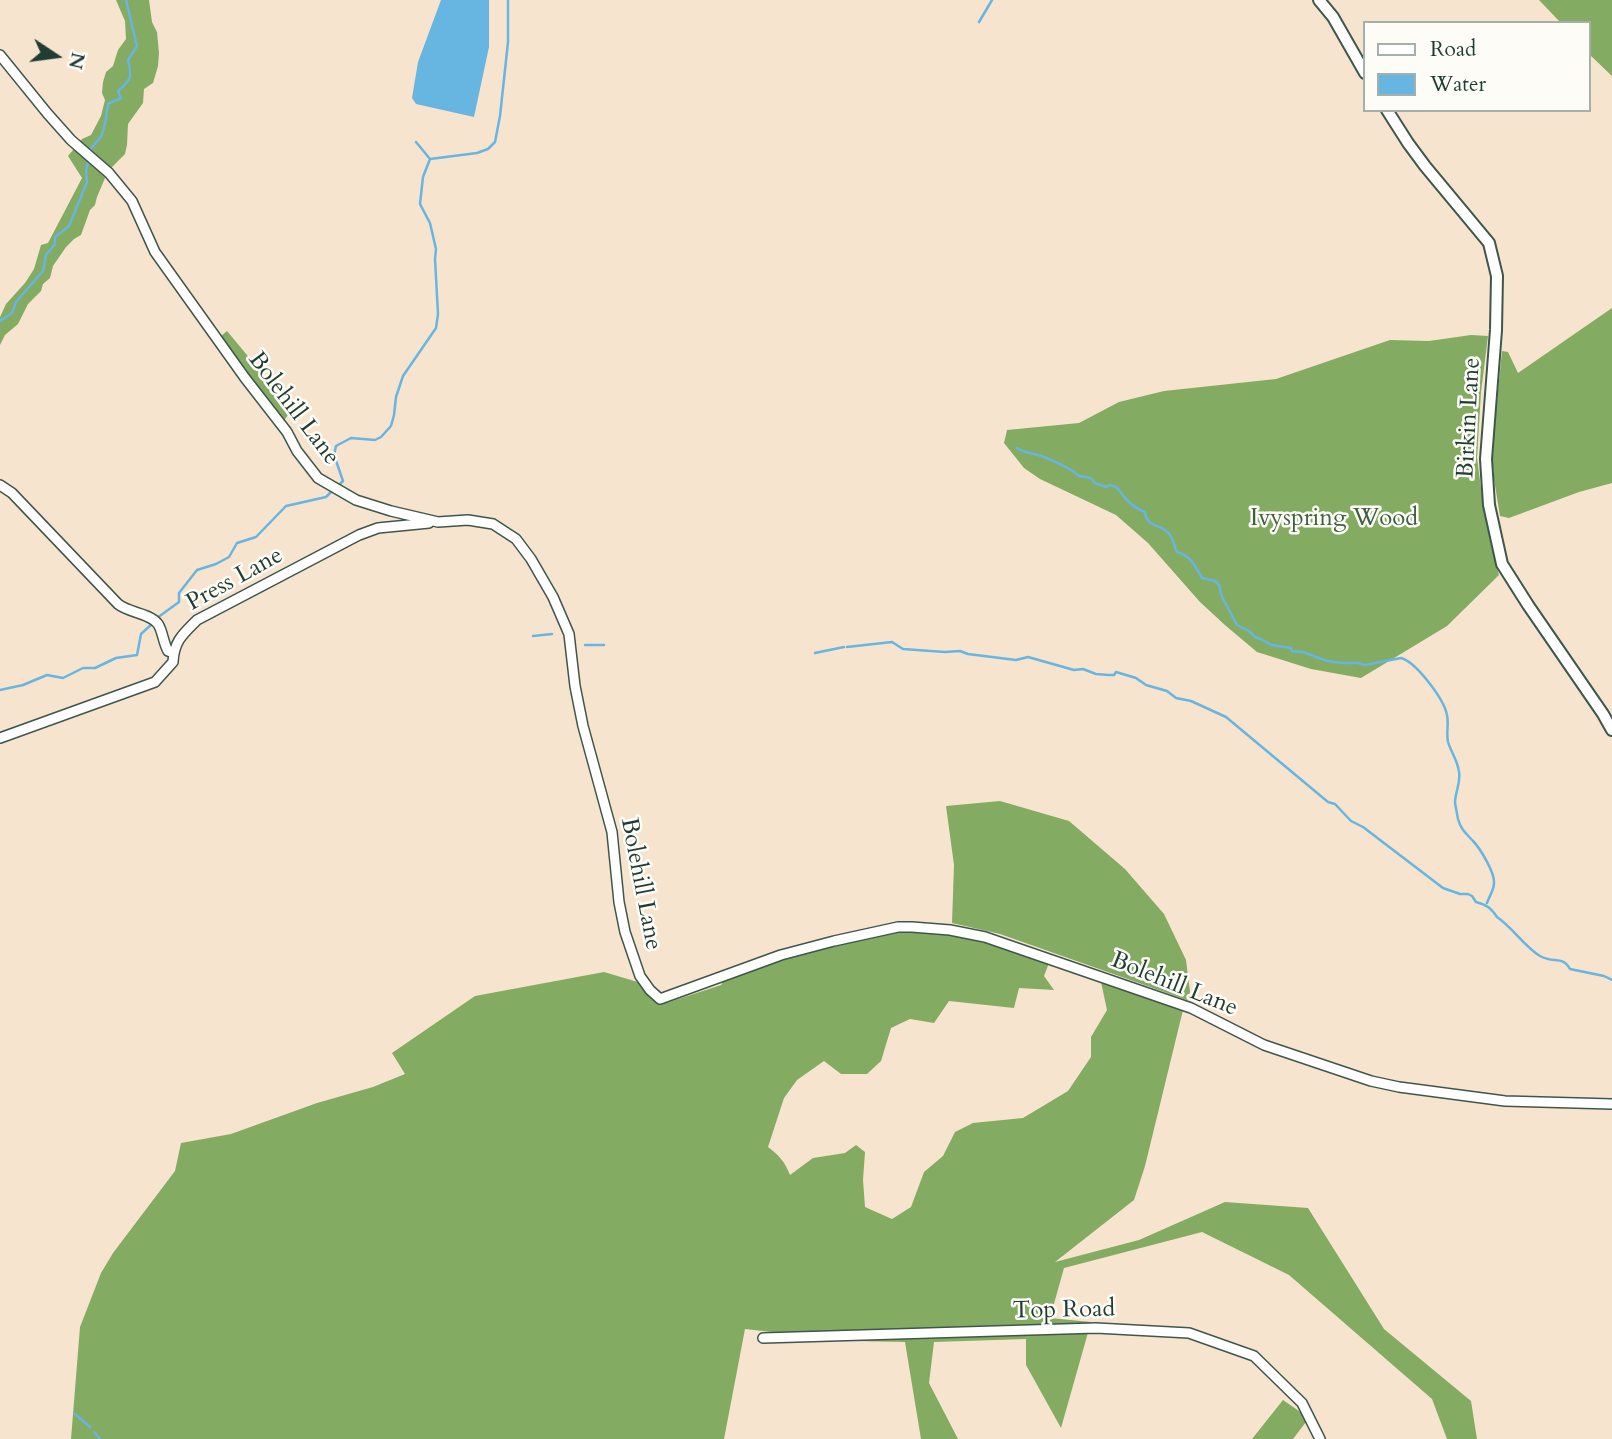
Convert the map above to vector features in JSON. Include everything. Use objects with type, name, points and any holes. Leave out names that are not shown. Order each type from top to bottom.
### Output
[{"type":"street","points":[[1319,0],[1333,17],[1364,71]]},
{"type":"street","name":"Bolehill Lane","points":[[0,55],[47,113],[109,173],[132,201],[155,252],[318,478],[356,500],[391,511],[438,522],[468,520],[493,524],[516,539],[531,559],[553,597],[569,634],[583,726],[612,832],[625,932],[640,976],[660,999],[781,955],[834,941],[898,927],[950,930],[985,937],[1191,1008],[1264,1045],[1371,1081],[1504,1101],[1612,1104]]},
{"type":"street","name":"Birkin Lane","points":[[1388,112],[1425,166],[1489,243],[1497,276],[1496,330],[1486,459],[1489,505],[1502,564],[1612,730]]},
{"type":"street","points":[[0,485],[12,493],[118,604],[128,611],[155,621],[168,651],[174,653]]},
{"type":"street","name":"Press Lane","points":[[0,738],[155,682],[173,662],[180,637],[197,620],[359,535],[377,528],[438,522]]},
{"type":"street","name":"Top Road","points":[[763,1338],[1096,1328],[1189,1333],[1254,1356],[1302,1403],[1320,1439]]},
{"type":"green space","points":[[116,0],[149,0],[159,53],[153,83],[144,89],[143,103],[128,124],[125,154],[105,178],[81,235],[66,247],[53,266],[50,278],[0,345],[0,317],[6,304],[34,269],[41,245],[48,243],[82,178],[68,156],[82,139],[91,135],[101,116],[105,100],[102,93],[106,72],[113,66],[118,50],[126,39],[125,21]]},
{"type":"green space","points":[[1539,0],[1612,0],[1612,76],[1591,56],[1591,21],[1559,21]]},
{"type":"green space","points":[[1612,308],[1612,483],[1509,518],[1500,516],[1492,452],[1502,351],[1508,352],[1518,373]]},
{"type":"green space","points":[[227,331],[288,415],[283,422],[238,364],[221,336]]},
{"type":"green space","name":"Ivyspring Wood","points":[[1471,335],[1488,336],[1477,458],[1483,503],[1499,575],[1447,626],[1361,678],[1311,669],[1257,652],[1200,602],[1148,543],[1116,515],[1040,479],[1024,468],[1004,443],[1007,430],[1079,423],[1119,402],[1164,391],[1276,379],[1390,340],[1429,341]]},
{"type":"green space","points":[[1000,801],[1069,821],[1125,869],[1164,914],[1186,960],[1190,992],[1187,1000],[1000,934],[952,923],[954,865],[946,806]]},
{"type":"green space","points":[[899,929],[939,932],[998,946],[1049,963],[1044,976],[1054,990],[1019,988],[1014,1008],[949,1001],[934,1023],[910,1019],[891,1028],[881,1061],[867,1074],[841,1074],[824,1061],[797,1080],[784,1098],[768,1147],[781,1159],[790,1175],[813,1158],[845,1153],[856,1145],[865,1152],[865,1207],[892,1219],[911,1207],[924,1172],[943,1156],[955,1132],[973,1123],[1023,1118],[1068,1091],[1091,1057],[1091,1037],[1107,1010],[1101,982],[1183,1010],[1145,1166],[1134,1200],[1055,1262],[1139,1240],[1225,1202],[1308,1208],[1384,1329],[1471,1401],[1477,1439],[1447,1439],[1432,1399],[1289,1275],[1202,1232],[1064,1268],[1050,1318],[1091,1322],[1061,1428],[1026,1365],[1026,1339],[934,1342],[929,1383],[958,1439],[921,1439],[905,1342],[853,1341],[745,1329],[724,1439],[71,1439],[80,1327],[101,1273],[113,1253],[175,1171],[181,1143],[231,1134],[405,1074],[392,1053],[475,996],[604,972],[641,983],[650,995],[661,1003],[666,1003],[721,985],[724,980],[782,959]]},
{"type":"green space","points":[[1283,1400],[1309,1418],[1293,1439],[1252,1439]]},
{"type":"water","points":[[441,0],[489,0],[489,47],[474,117],[416,104],[412,98],[418,62]]},
{"type":"waterway","points":[[90,152],[102,134],[108,104],[121,98],[118,91],[130,77],[128,60],[137,46],[126,0]]},
{"type":"waterway","points":[[430,159],[477,153],[488,149],[495,142],[508,42],[508,0]]},
{"type":"waterway","points":[[979,22],[992,0]]},
{"type":"waterway","points":[[416,142],[430,159]]},
{"type":"waterway","points":[[0,321],[12,313],[16,302],[43,271],[46,255],[55,244],[55,237],[69,226],[87,182],[89,159]]},
{"type":"waterway","points":[[337,487],[343,481],[334,455],[336,446],[351,438],[375,440],[391,426],[403,376],[436,328],[436,249],[430,223],[420,204],[423,177],[430,159]]},
{"type":"waterway","points":[[1017,448],[1052,460],[1079,476],[1091,478],[1095,483],[1118,489],[1131,503],[1145,512],[1146,518],[1152,524],[1167,531],[1177,552],[1189,559],[1202,578],[1215,581],[1219,585],[1222,597],[1237,625],[1255,637],[1271,645],[1291,648],[1292,651],[1327,661],[1365,665],[1401,658],[1414,666],[1445,708],[1448,742],[1459,772],[1455,803],[1458,819],[1462,829],[1483,855],[1494,879],[1487,903]]},
{"type":"waterway","points":[[157,618],[179,602],[179,593],[197,570],[229,557],[237,543],[256,537],[286,506],[326,497],[332,491]]},
{"type":"waterway","points":[[0,690],[23,685],[47,675],[63,678],[83,668],[95,668],[116,658],[137,655],[141,634],[153,623]]},
{"type":"waterway","points":[[533,636],[552,634]]},
{"type":"waterway","points":[[847,647],[892,642],[903,649],[960,651],[1016,660],[1028,657],[1096,674],[1114,675],[1116,672],[1167,691],[1176,698],[1191,701],[1226,717],[1328,802],[1335,804],[1351,821],[1363,827],[1443,888],[1468,894],[1476,902],[1488,907],[1540,956],[1564,962],[1570,969],[1612,980]]},
{"type":"waterway","points":[[585,645],[604,645]]},
{"type":"waterway","points":[[815,653],[844,647]]},
{"type":"waterway","points":[[75,1414],[90,1427]]},
{"type":"waterway","points":[[94,1432],[100,1439]]}]
